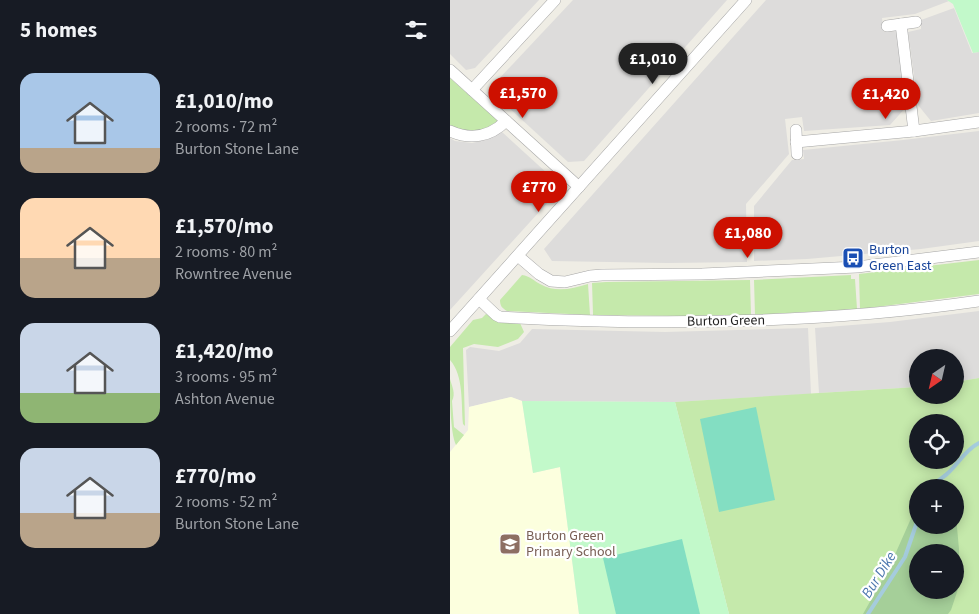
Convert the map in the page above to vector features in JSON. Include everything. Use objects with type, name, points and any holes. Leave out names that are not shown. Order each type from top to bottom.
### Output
[{"type":"street","points":[[472,90],[555,0]]},
{"type":"street","points":[[450,331],[746,0]]},
{"type":"street","points":[[887,26],[916,22]]},
{"type":"street","points":[[901,24],[914,131]]},
{"type":"street","points":[[450,70],[579,187]]},
{"type":"street","points":[[450,131],[464,136],[475,137],[500,127],[506,121]]},
{"type":"street","points":[[796,142],[914,131],[979,122]]},
{"type":"street","points":[[518,256],[539,274],[551,281],[565,282],[602,275],[702,274],[864,266],[979,252]]},
{"type":"street","name":"Burton Green","points":[[479,299],[500,317],[592,322],[753,321],[859,316],[979,301]]},
{"type":"shaded area","points":[[450,0],[539,0],[475,68],[466,70],[450,54]]},
{"type":"shaded area","points":[[573,0],[727,0],[584,161],[568,162],[495,95],[496,82]]},
{"type":"shaded area","points":[[766,0],[949,1],[915,14],[882,18],[884,32],[898,31],[907,106],[890,125],[804,131],[802,117],[785,119],[789,154],[746,204],[747,262],[552,261],[544,249]]},
{"type":"shaded area","points":[[954,8],[972,53],[979,52],[979,113],[931,121],[918,105],[908,32],[921,29],[921,20]]},
{"type":"shaded area","points":[[979,131],[979,241],[921,249],[807,259],[754,261],[754,206],[792,160],[804,159],[803,150]]},
{"type":"shaded area","points":[[502,132],[548,174],[549,201],[450,310],[450,138],[455,141],[472,143],[485,140]]},
{"type":"shaded area","points":[[979,311],[979,378],[964,380],[964,349],[909,349],[909,387],[819,393],[815,328],[890,322]]},
{"type":"shaded area","points":[[808,328],[811,394],[675,402],[522,401],[511,397],[469,407],[466,350],[470,347],[499,351],[520,343],[532,329],[665,332]]},
{"type":"shaded area","name":"Burton Green Primary School","points":[[511,397],[522,401],[533,473],[560,467],[579,614],[450,614],[450,452],[468,430],[469,407]]},
{"type":"green space","points":[[947,0],[979,0],[979,52],[973,53],[953,4]]},
{"type":"green space","points":[[450,78],[498,121],[485,128],[471,132],[458,130],[450,126]]},
{"type":"green space","points":[[979,260],[979,294],[860,309],[859,274]]},
{"type":"green space","points":[[522,275],[546,287],[558,289],[570,289],[588,284],[590,315],[507,311],[500,304],[500,300]]},
{"type":"green space","points":[[851,275],[851,279],[855,279],[857,309],[755,315],[754,280]]},
{"type":"green space","points":[[750,280],[751,315],[593,315],[592,283]]},
{"type":"green space","points":[[486,314],[491,317],[520,323],[524,332],[518,339],[498,347],[474,344],[463,348],[465,426],[463,424],[460,382],[450,360],[450,347],[473,320],[482,318]]},
{"type":"green space","points":[[979,378],[979,614],[729,614],[675,402],[909,387],[909,404],[964,404],[964,380]]},
{"type":"green space","points":[[450,379],[454,393],[452,401],[454,427],[464,435],[456,445],[451,423]]},
{"type":"green space","points":[[522,401],[675,402],[729,614],[579,614],[560,467],[533,473]]},
{"type":"green space","points":[[756,407],[775,500],[719,512],[700,419]]},
{"type":"green space","points":[[909,523],[909,534],[958,534],[959,544],[909,544],[909,599],[955,599],[948,614],[863,614],[889,568]]},
{"type":"green space","points":[[682,539],[700,614],[616,614],[603,558]]},
{"type":"waterway","name":"Bur Dike","points":[[940,479],[970,449],[979,443]]},
{"type":"waterway","name":"Bur Dike","points":[[868,614],[905,557],[913,534]]},
{"type":"place","name":"Burton Green East","points":[[853,258]]},
{"type":"place","name":"Burton Green Primary School","points":[[510,544]]}]
